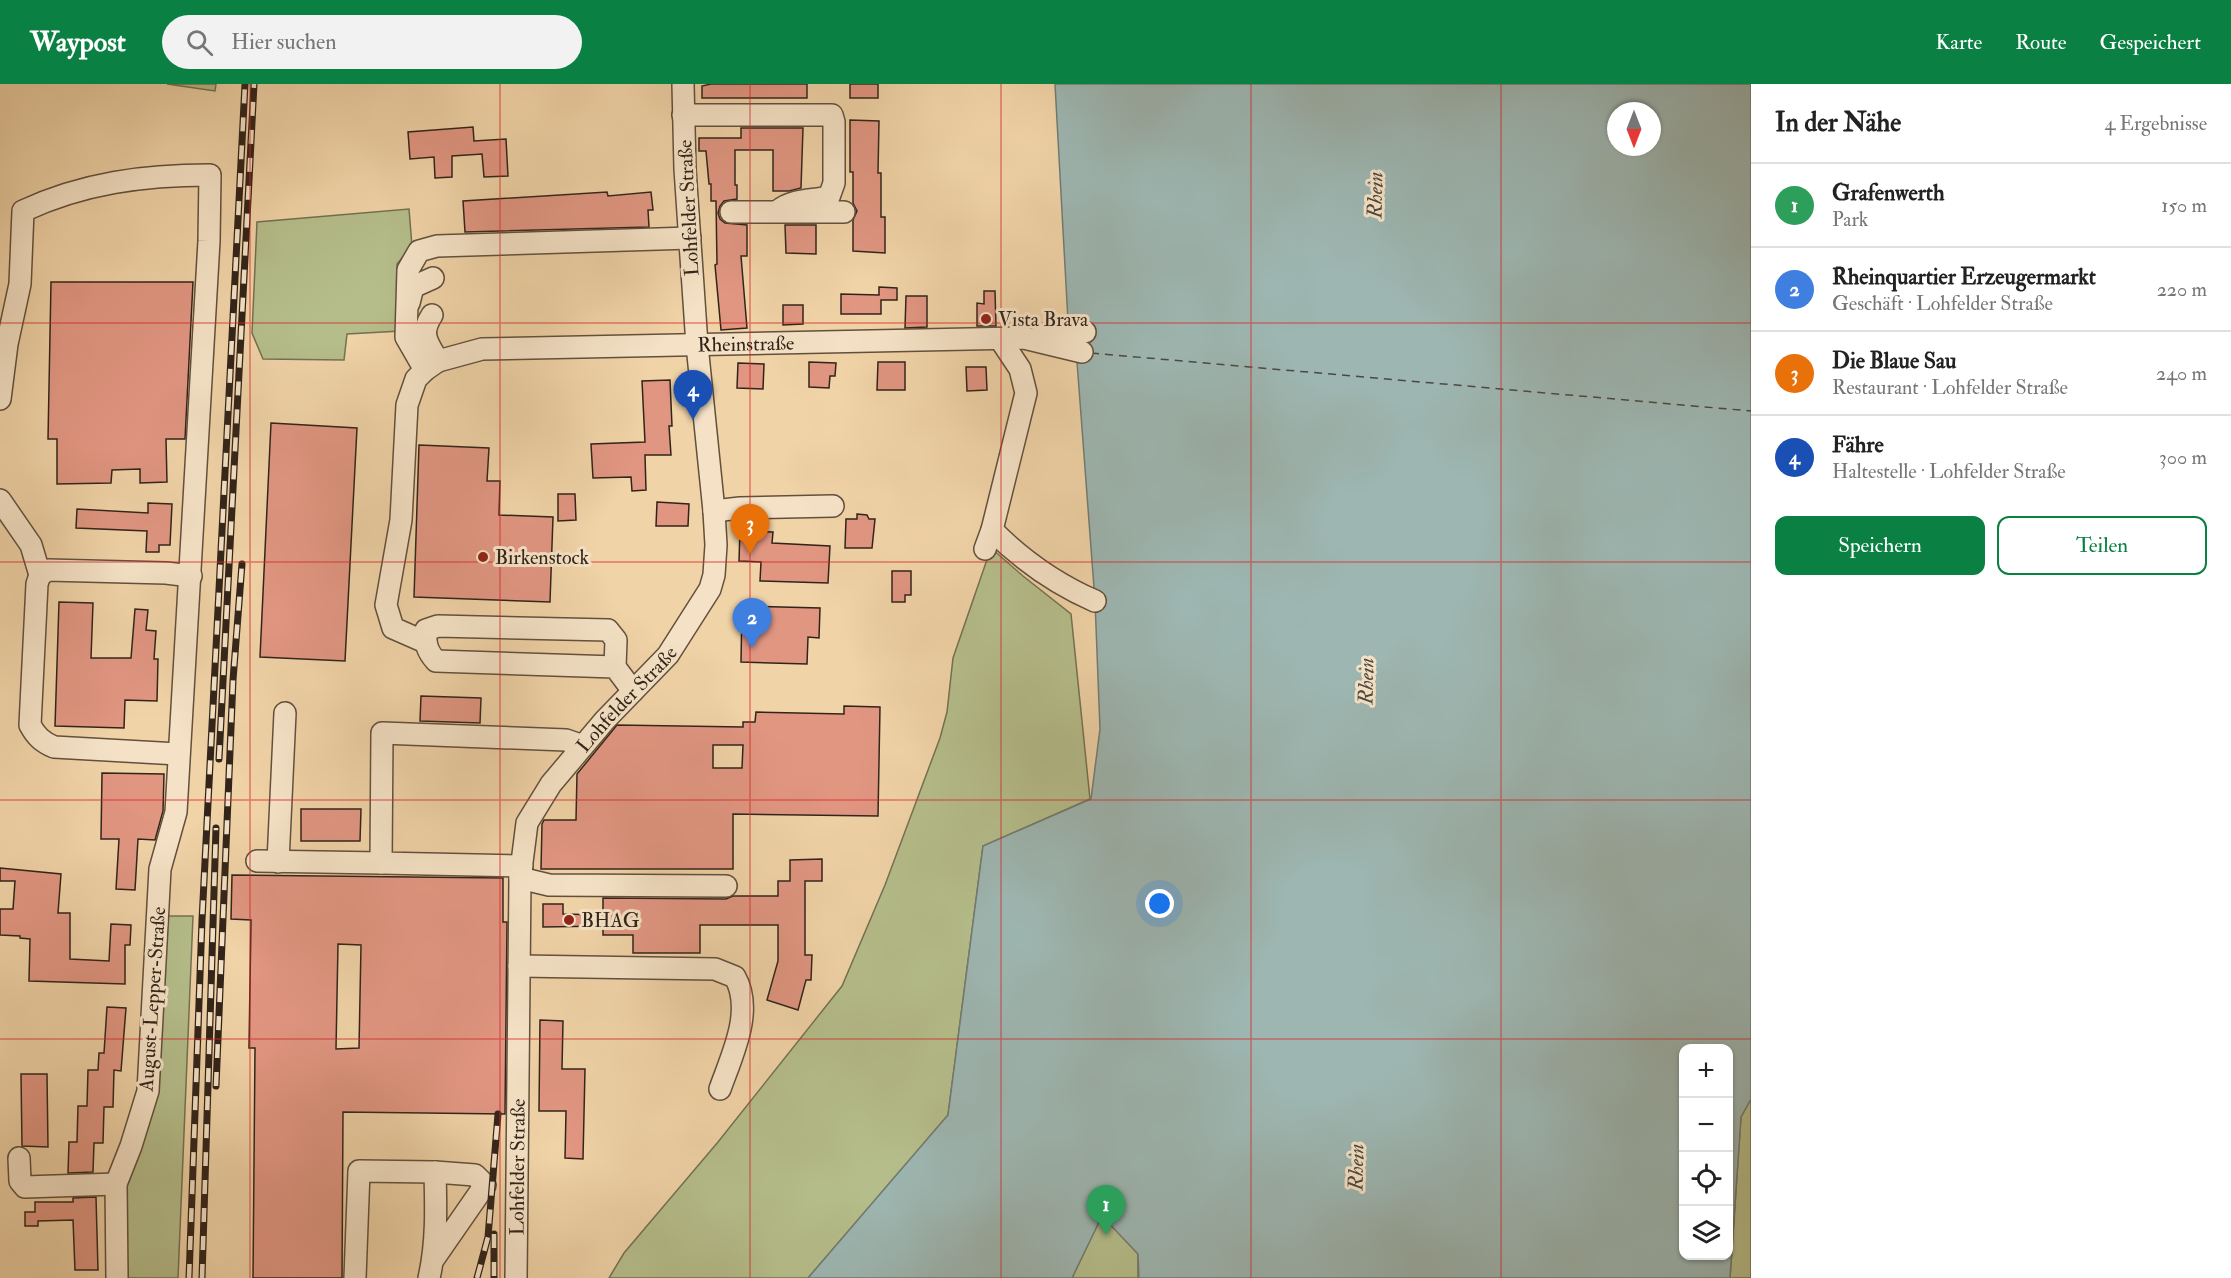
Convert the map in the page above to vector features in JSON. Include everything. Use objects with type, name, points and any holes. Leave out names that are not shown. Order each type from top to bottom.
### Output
[{"type":"street","name":"Lohfelder Straße","points":[[516,1278],[521,872],[527,823],[551,784],[583,746],[668,655],[710,589],[715,568],[714,511],[697,345],[683,84]]},
{"type":"street","name":"Lohfelder Straße","points":[[683,115],[832,115],[834,183],[829,197],[808,202],[788,203],[778,211]]},
{"type":"street","name":"August-Lepper-Straße","points":[[0,399],[7,344],[20,284],[23,211],[49,199],[94,186],[161,175],[210,175],[209,241],[176,812],[160,869],[148,1091],[131,1146],[116,1184],[117,1278]]},
{"type":"street","name":"Lohfelder Straße","points":[[731,212],[844,212]]},
{"type":"street","points":[[426,370],[406,337],[408,270],[419,251],[437,246],[690,238]]},
{"type":"street","points":[[406,315],[413,287],[433,278]]},
{"type":"street","points":[[425,642],[393,628],[386,605],[401,520],[407,405],[426,370],[424,336],[426,325],[432,315]]},
{"type":"street","name":"Rheinstraße","points":[[426,370],[482,349],[1024,338],[1084,342]]},
{"type":"street","points":[[1000,339],[1020,369],[1026,393],[989,539],[1075,592],[1095,601]]},
{"type":"street","points":[[0,500],[19,525],[30,545],[40,575],[37,584],[30,725],[34,733],[42,741],[54,747],[178,754]]},
{"type":"street","points":[[714,511],[740,508],[832,507]]},
{"type":"street","points":[[40,575],[48,570],[166,573],[191,576]]},
{"type":"street","points":[[615,667],[436,662],[425,642],[426,630],[438,626],[608,630],[616,640],[615,667],[633,691]]},
{"type":"street","points":[[285,713],[268,861],[381,863],[521,872],[549,885],[726,886]]},
{"type":"street","points":[[381,863],[382,733],[566,740],[583,746]]},
{"type":"street","points":[[519,966],[715,969],[735,976],[741,988],[742,1024],[720,1089]]},
{"type":"street","points":[[19,1158],[20,1181],[25,1187],[116,1184]]},
{"type":"street","points":[[355,1278],[359,1171],[475,1175],[485,1185],[431,1269]]},
{"type":"street","points":[[431,1269],[436,1223],[435,1172]]},
{"type":"green space","points":[[167,84],[216,84],[215,91]]},
{"type":"green space","points":[[409,209],[412,246],[397,264],[401,331],[347,334],[344,360],[263,359],[252,333],[257,222]]},
{"type":"green space","points":[[991,548],[1071,614],[1090,799],[983,846],[948,1115],[808,1278],[609,1278],[624,1253],[718,1142],[842,986],[885,885],[940,738],[947,712],[953,658]]},
{"type":"green space","points":[[163,916],[193,916],[178,1278],[128,1278],[125,1182]]},
{"type":"green space","points":[[1751,1099],[1751,1278],[1730,1278],[1733,1260],[1741,1117]]},
{"type":"green space","points":[[1102,1215],[1138,1254],[1138,1278],[1072,1278]]},
{"type":"water","name":"Rhein","points":[[1055,84],[1751,84],[1751,1099],[1741,1117],[1733,1234],[1733,1044],[1679,1044],[1679,1260],[1731,1260],[1730,1278],[1139,1278],[1138,1254],[1102,1216],[1072,1278],[808,1278],[948,1115],[983,846],[1091,799],[1100,729],[1095,601],[1077,362],[1086,344],[1084,319],[1068,321]]},
{"type":"building","points":[[711,84],[807,84],[807,98],[702,98],[702,86]]},
{"type":"building","points":[[850,84],[878,84],[878,98],[850,98]]},
{"type":"building","points":[[850,120],[879,121],[878,173],[881,173],[881,217],[885,217],[885,253],[853,251],[853,220],[857,211],[853,203],[853,172],[850,172]]},
{"type":"building","points":[[473,127],[474,141],[506,139],[508,176],[484,177],[482,154],[452,156],[452,177],[435,178],[434,157],[410,159],[408,132]]},
{"type":"building","points":[[741,128],[803,128],[801,188],[773,191],[773,150],[735,150],[737,199],[724,201],[718,213],[720,219],[725,223],[747,225],[747,256],[741,256],[747,328],[721,330],[715,265],[717,264],[716,201],[711,201],[706,151],[699,151],[699,138],[741,138]]},
{"type":"building","points":[[607,192],[608,196],[651,192],[653,210],[648,210],[649,227],[465,232],[463,201]]},
{"type":"building","points":[[785,225],[816,225],[816,254],[786,253]]},
{"type":"building","points":[[51,282],[193,282],[185,439],[166,439],[167,482],[140,483],[140,469],[112,470],[111,483],[57,484],[57,439],[48,439]]},
{"type":"building","points":[[879,287],[897,288],[897,300],[881,300],[881,314],[841,314],[841,294],[879,295]]},
{"type":"building","points":[[984,291],[995,291],[996,326],[977,326],[977,303],[984,304]]},
{"type":"building","points":[[906,296],[927,296],[927,327],[905,328]]},
{"type":"building","points":[[783,305],[803,305],[803,324],[783,325]]},
{"type":"building","points":[[809,362],[836,363],[835,376],[830,376],[829,388],[809,387]]},
{"type":"building","points":[[878,362],[905,362],[905,390],[877,390]]},
{"type":"building","points":[[738,363],[764,364],[763,389],[737,388]]},
{"type":"building","points":[[966,367],[986,367],[987,390],[967,391]]},
{"type":"building","points":[[670,380],[671,455],[645,455],[646,490],[632,491],[631,477],[593,478],[591,444],[645,442],[642,381]]},
{"type":"building","points":[[271,423],[357,428],[345,661],[260,657]]},
{"type":"building","name":"Birkenstock","points":[[419,445],[489,448],[487,481],[500,481],[499,515],[553,517],[550,602],[414,597]]},
{"type":"building","points":[[558,494],[575,494],[576,520],[558,521]]},
{"type":"building","points":[[657,502],[689,504],[688,526],[656,526]]},
{"type":"building","points":[[148,503],[172,504],[170,545],[159,545],[159,552],[146,552],[147,531],[76,528],[77,509],[148,513]]},
{"type":"building","points":[[857,514],[875,519],[872,548],[845,548],[846,519],[857,519]]},
{"type":"building","points":[[740,531],[773,532],[772,543],[830,546],[828,583],[760,581],[761,562],[739,561]]},
{"type":"building","points":[[892,571],[911,571],[911,595],[905,595],[905,602],[892,602]]},
{"type":"building","points":[[59,602],[93,603],[91,658],[131,658],[135,609],[148,610],[146,630],[156,631],[154,659],[158,659],[157,701],[125,700],[124,728],[55,726]]},
{"type":"building","points":[[742,606],[820,608],[819,638],[808,637],[807,664],[741,662]]},
{"type":"building","points":[[421,696],[481,698],[480,723],[420,721]]},
{"type":"building","points":[[844,706],[880,707],[878,816],[733,814],[733,869],[541,869],[544,820],[576,820],[577,774],[617,725],[743,727],[743,722],[755,722],[756,712],[844,714]],"holes":[[[713,745],[743,745],[742,768],[713,768]]]},
{"type":"building","points":[[102,773],[164,774],[163,811],[155,840],[138,839],[135,890],[116,889],[119,839],[101,839]]},
{"type":"building","points":[[301,809],[361,809],[360,841],[301,841]]},
{"type":"building","points":[[822,859],[822,881],[805,881],[805,955],[812,955],[811,980],[806,980],[798,1010],[767,1000],[778,961],[778,925],[700,925],[700,953],[633,953],[633,935],[603,935],[603,926],[543,927],[543,904],[563,904],[563,914],[603,915],[603,898],[726,899],[733,896],[778,896],[778,881],[790,881],[790,860]]},
{"type":"building","points":[[0,868],[61,874],[58,913],[70,913],[70,959],[109,961],[111,924],[131,925],[130,945],[125,945],[125,984],[29,981],[30,939],[0,935],[0,909],[13,909],[15,881],[0,881]]},
{"type":"building","points":[[232,875],[503,878],[503,922],[507,922],[505,1114],[343,1112],[342,1278],[253,1278],[255,1048],[249,1048],[251,920],[231,919]],"holes":[[[338,944],[361,945],[359,1048],[336,1049]]]},
{"type":"building","points":[[107,1007],[126,1008],[121,1071],[114,1070],[113,1107],[104,1107],[103,1143],[94,1143],[93,1172],[68,1173],[69,1142],[77,1142],[78,1106],[87,1106],[88,1070],[98,1070],[99,1053],[104,1053]]},
{"type":"building","points":[[540,1020],[563,1021],[562,1069],[585,1069],[583,1159],[565,1158],[566,1111],[539,1111]]},
{"type":"building","points":[[21,1074],[47,1074],[48,1147],[22,1146]]},
{"type":"building","points":[[96,1197],[98,1270],[75,1270],[73,1220],[38,1221],[38,1226],[25,1226],[25,1212],[35,1212],[35,1202],[73,1202],[73,1198]]},
{"type":"ferry route","points":[[1091,353],[1751,411]]},
{"type":"railway","points":[[189,1278],[202,920],[245,84]]},
{"type":"railway","points":[[219,759],[254,84]]},
{"type":"railway","points":[[216,1086],[233,680],[242,564]]},
{"type":"railway","points":[[202,1278],[216,828]]},
{"type":"railway","points":[[477,1278],[488,1237],[498,1114]]},
{"type":"railway","points":[[494,1234],[494,1278]]},
{"type":"place","name":"Vista Brava","points":[[986,319]]},
{"type":"place","name":"Fähre","points":[[693,420]]},
{"type":"place","name":"Die Blaue Sau","points":[[750,554]]},
{"type":"place","name":"Birkenstock","points":[[483,557]]},
{"type":"place","name":"Rheinquartier Erzeugermarkt","points":[[752,648]]},
{"type":"place","name":"BHAG","points":[[569,920]]},
{"type":"place","name":"Grafenwerth","points":[[1106,1235]]}]
